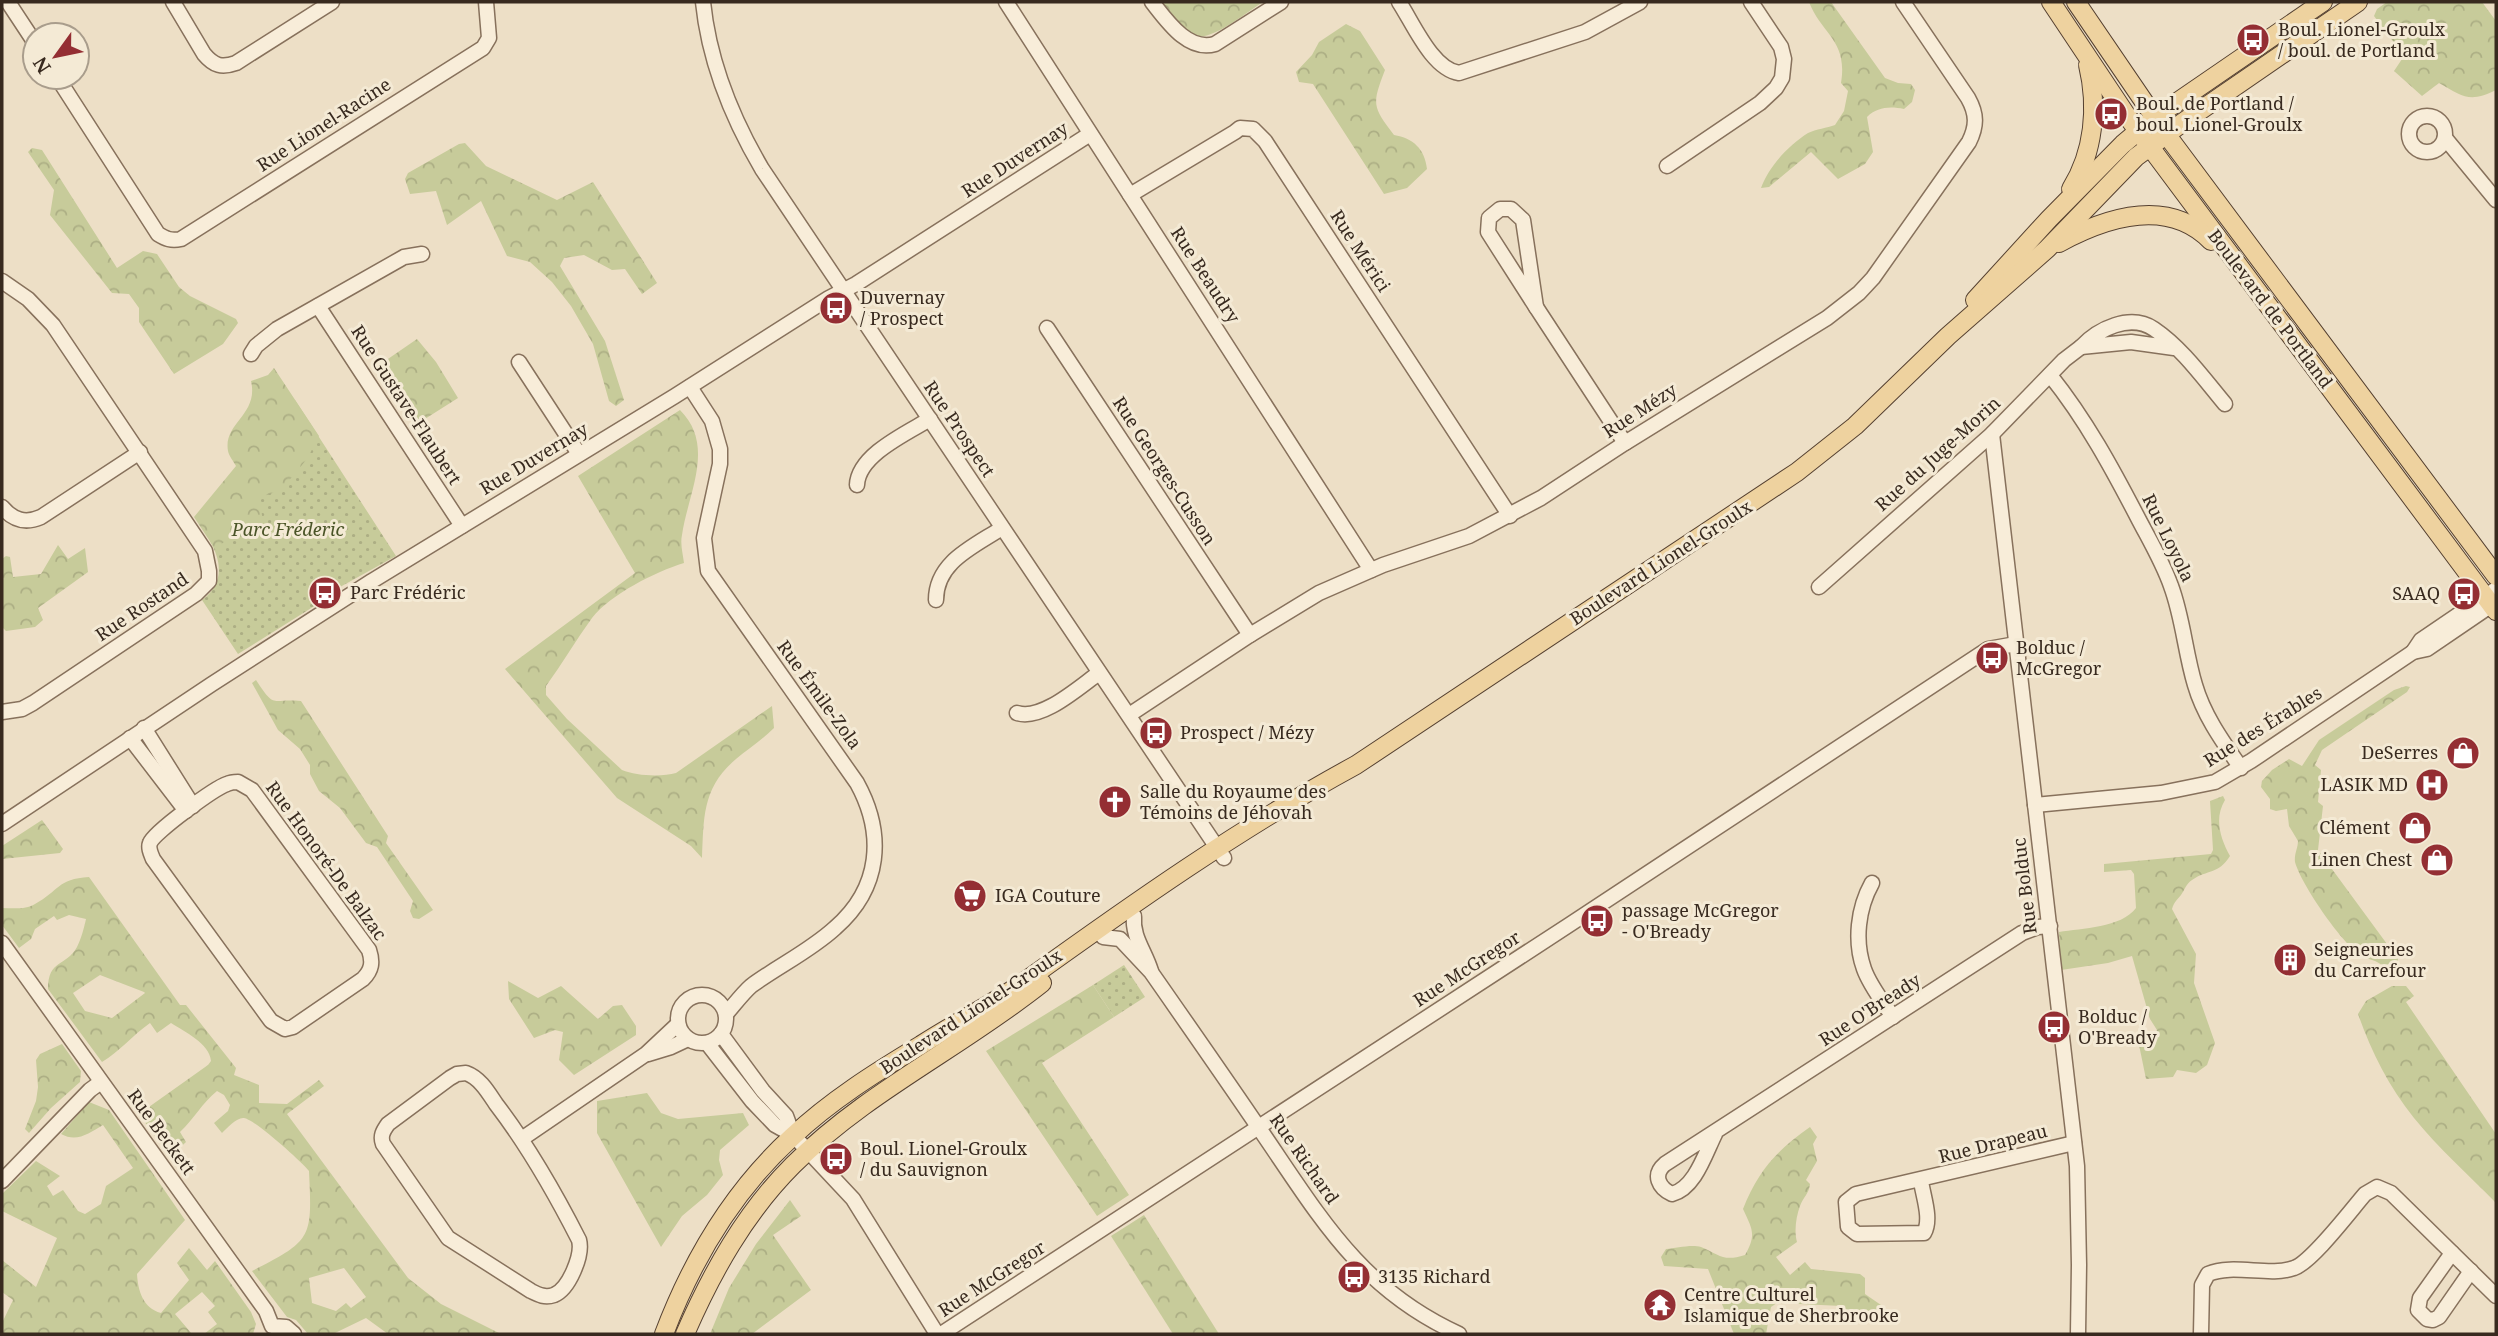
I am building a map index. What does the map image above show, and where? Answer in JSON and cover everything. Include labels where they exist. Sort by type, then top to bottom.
[{"type":"main road","name":"Boulevard de Portland","points":[[2051,2],[2149,147],[2493,601]]},
{"type":"main road","name":"Boulevard de Portland","points":[[2076,2],[2154,118],[2496,576]]},
{"type":"main road","name":"Boulevard Lionel-Groulx","points":[[1948,336],[1973,302],[2049,219],[2138,131],[2322,2]]},
{"type":"main road","name":"Boulevard Lionel-Groulx","points":[[685,1334],[714,1273],[745,1222],[762,1199],[808,1151],[891,1087],[1012,1006],[1301,794],[1356,765],[1797,472],[1855,426],[1948,336],[2047,249],[2128,165],[2149,147],[2358,2]]},
{"type":"main road","points":[[2049,219],[2073,186],[2085,160],[2091,137],[2094,112],[2092,80],[2085,55]]},
{"type":"main road","points":[[2047,249],[2117,218],[2157,215],[2183,221],[2199,230],[2249,281]]},
{"type":"main road","name":"Boulevard Lionel-Groulx","points":[[664,1334],[700,1252],[718,1224],[764,1164],[793,1135],[877,1073],[1013,990],[1220,853]]},
{"type":"street","points":[[8,2],[21,22]]},
{"type":"street","points":[[173,2],[204,54],[210,61],[221,66],[236,63],[332,2]]},
{"type":"street","name":"Rue Lionel-Racine","points":[[66,91],[158,234],[166,239],[181,239],[483,48],[487,43],[489,31],[486,2]]},
{"type":"street","name":"Rue Prospect","points":[[703,2],[714,60],[744,135],[762,169],[1220,853]]},
{"type":"street","name":"Rue Beaudry","points":[[1006,2],[1371,570]]},
{"type":"street","points":[[1153,2],[1184,36],[1200,45],[1215,44],[1281,2]]},
{"type":"street","points":[[1399,2],[1439,64],[1451,72],[1459,73],[1585,32],[1640,2]]},
{"type":"street","points":[[1667,166],[1760,103],[1776,88],[1782,78],[1784,59],[1781,47],[1751,2]]},
{"type":"street","name":"Rue Mézy","points":[[1129,715],[1292,608],[1371,570],[1469,536],[1510,516],[1827,318],[1859,293],[1873,278],[1969,142],[1976,121],[1974,109],[1903,2]]},
{"type":"street","name":"Rue Mérici","points":[[1130,195],[1234,131],[1240,128],[1254,129],[1265,141],[1510,516]]},
{"type":"street","name":"Rue Duvernay","points":[[2,824],[360,588],[856,284],[1090,134]]},
{"type":"street","points":[[2445,138],[2496,200]]},
{"type":"street","points":[[1536,307],[1523,219],[1511,209],[1500,209],[1489,218],[1488,232],[1536,307],[1625,443]]},
{"type":"street","points":[[251,354],[256,346],[276,329],[404,257],[422,254]]},
{"type":"street","name":"Rue Rostand","points":[[2,281],[28,299],[53,325],[205,551],[209,581],[196,594],[33,703],[22,709],[2,712]]},
{"type":"street","name":"Rue Gustave-Flaubert","points":[[318,306],[462,526]]},
{"type":"street","name":"Rue du Juge-Morin","points":[[1819,587],[1993,434],[2050,375],[2097,332],[2119,324],[2132,323],[2154,329],[2197,370],[2225,404]]},
{"type":"street","name":"Rue Georges-Cusson","points":[[1047,328],[1250,635]]},
{"type":"street","points":[[519,362],[579,454]]},
{"type":"street","name":"Rue Loyola","points":[[2050,375],[2076,408],[2096,440],[2165,572],[2177,603],[2202,705],[2241,768]]},
{"type":"street","name":"Rue Émile-Zola","points":[[690,387],[712,421],[720,449],[720,464],[704,538],[708,570],[857,783],[872,815],[876,846],[870,878],[847,916],[824,937],[749,988],[726,1014]]},
{"type":"street","points":[[857,485],[860,470],[870,459],[930,419]]},
{"type":"street","name":"Rue Bolduc","points":[[1993,434],[2074,1143],[2078,1193],[2078,1334]]},
{"type":"street","points":[[2,507],[15,519],[32,521],[140,452]]},
{"type":"street","points":[[936,600],[938,582],[947,566],[1002,528]]},
{"type":"street","name":"Rue des Érables","points":[[2035,805],[2185,790],[2214,782],[2241,768],[2413,652],[2421,639],[2493,601]]},
{"type":"street","name":"Rue McGregor","points":[[939,1334],[1259,1128],[1988,649],[2015,644]]},
{"type":"street","points":[[1017,713],[1039,713],[1099,673]]},
{"type":"street","points":[[144,728],[190,808]]},
{"type":"street","points":[[130,738],[190,808]]},
{"type":"street","name":"Rue Honoré-De Balzac","points":[[238,782],[252,790],[369,950],[372,966],[369,973],[293,1027],[285,1029],[271,1021],[149,851],[155,835],[190,808],[229,783],[238,782]]},
{"type":"street","points":[[1872,883],[1859,916],[1861,959],[1868,978],[1893,1017]]},
{"type":"street","name":"Rue Richard","points":[[1134,916],[1134,933],[1152,972]]},
{"type":"street","name":"Rue O'Bready","points":[[1714,1134],[2022,933],[2050,926]]},
{"type":"street","name":"Rue Richard","points":[[1103,937],[1120,939],[1152,972],[1347,1253],[1409,1307],[1459,1334]]},
{"type":"street","name":"Rue Beckett","points":[[2,943],[266,1311],[270,1330],[286,1327],[294,1334]]},
{"type":"street","name":"Rue Émile-Zola","points":[[716,999],[749,988]]},
{"type":"street","points":[[523,1138],[646,1054],[678,1024],[681,1007],[691,997],[704,995],[716,999],[726,1014],[725,1028],[707,1043],[688,1039],[678,1024]]},
{"type":"street","points":[[721,1034],[763,1091],[786,1116],[793,1135]]},
{"type":"street","points":[[646,1054],[688,1039]]},
{"type":"street","points":[[707,1043],[752,1101],[775,1125],[793,1135],[853,1199],[939,1334]]},
{"type":"street","points":[[466,1073],[478,1080],[523,1138],[549,1181],[581,1247],[578,1262],[556,1295],[542,1296],[531,1291],[448,1238],[387,1152],[381,1138],[388,1124],[450,1078],[466,1073]]},
{"type":"street","points":[[2,1181],[90,1090],[101,1082]]},
{"type":"street","name":"Rue Drapeau","points":[[1921,1181],[1927,1217],[1924,1233],[1857,1234],[1848,1227],[1846,1202],[1856,1194],[1921,1181],[2074,1143]]},
{"type":"street","points":[[2201,1334],[2202,1285],[2208,1275],[2220,1271],[2294,1268],[2316,1250],[2365,1194],[2377,1187],[2391,1193],[2496,1296]]},
{"type":"street","points":[[2452,1253],[2420,1298],[2418,1310],[2421,1315],[2433,1320],[2439,1317],[2471,1271]]},
{"type":"green space","points":[[1162,2],[1263,2],[1218,31],[1200,37],[1184,28]]},
{"type":"green space","points":[[1809,2],[1831,2],[1885,78],[1911,84],[1915,90],[1912,102],[1904,109],[1884,108],[1867,117],[1873,152],[1865,164],[1838,179],[1811,152],[1769,187],[1761,188],[1774,164],[1787,150],[1808,133],[1835,125],[1844,111],[1848,91],[1841,83],[1841,57]]},
{"type":"green space","points":[[2387,2],[2482,2],[2496,21],[2496,90],[2467,97],[2439,83],[2422,96],[2394,71],[2404,56],[2374,16],[2377,9]]},
{"type":"green space","points":[[1346,24],[1360,31],[1385,70],[1376,98],[1381,117],[1394,135],[1412,142],[1424,156],[1427,169],[1407,188],[1384,194],[1313,84],[1299,82],[1296,72],[1312,55],[1319,42]]},
{"type":"green space","points":[[465,143],[486,166],[557,200],[593,182],[657,283],[642,294],[625,269],[612,270],[584,255],[564,258],[560,266],[605,341],[624,400],[616,406],[609,401],[593,344],[571,306],[552,282],[530,262],[507,256],[481,201],[447,225],[436,191],[410,194],[405,179],[408,173]]},
{"type":"green space","points":[[32,148],[42,150],[117,268],[143,251],[157,254],[179,287],[190,296],[236,319],[238,323],[223,344],[174,374],[139,322],[139,308],[129,294],[112,293],[50,215],[54,190],[28,152]]},
{"type":"green space","points":[[417,339],[436,362],[458,398],[417,424],[407,409],[385,361]]},
{"type":"green space","points":[[274,368],[319,436],[307,459],[281,490],[261,497],[263,519],[259,523],[242,528],[215,549],[194,517],[236,466],[229,453],[228,441],[250,402],[251,381],[268,375]]},
{"type":"green space","name":"Parc Fréderic","points":[[295,400],[396,556],[322,597],[316,605],[238,654],[202,600],[214,587],[219,572],[217,557],[210,541]]},
{"type":"green space","points":[[680,410],[691,424],[698,454],[697,470],[681,538],[684,563],[634,585],[600,609],[546,686],[546,695],[567,719],[622,770],[649,775],[676,773],[772,706],[774,728],[725,770],[711,792],[705,816],[702,858],[691,846],[617,798],[505,669],[635,573],[578,476]]},
{"type":"green space","points":[[58,545],[68,559],[85,548],[88,572],[38,608],[43,620],[35,627],[6,631],[2,627],[2,559],[10,557],[13,577],[41,574]]},
{"type":"green space","points":[[256,680],[274,701],[301,701],[388,836],[386,843],[433,910],[419,919],[413,918],[410,911],[413,901],[377,847],[366,843],[340,808],[319,791],[310,774],[310,765],[300,749],[278,730],[252,683]]},
{"type":"green space","points":[[2410,687],[2407,692],[2322,750],[2315,765],[2321,770],[2318,802],[2323,806],[2318,850],[2398,959],[2398,965],[2389,969],[2360,955],[2323,912],[2295,862],[2298,841],[2289,826],[2287,809],[2270,809],[2270,799],[2261,787],[2262,781],[2272,770],[2289,759],[2302,766],[2319,740],[2394,690]]},
{"type":"green space","points":[[2223,796],[2225,800],[2219,821],[2223,842],[2230,856],[2217,869],[2190,882],[2172,909],[2196,954],[2194,983],[2215,1043],[2207,1065],[2196,1073],[2177,1070],[2173,1077],[2146,1079],[2138,1040],[2151,1040],[2157,1030],[2150,1019],[2132,956],[2108,963],[2061,970],[2059,932],[2121,920],[2136,908],[2134,874],[2131,870],[2104,872],[2104,864],[2211,854],[2210,801]]},
{"type":"green space","points":[[42,820],[63,849],[60,853],[2,859],[2,846]]},
{"type":"green space","points":[[89,877],[180,1005],[186,1005],[236,1068],[234,1075],[259,1085],[259,1103],[287,1104],[319,1080],[324,1086],[287,1114],[408,1278],[441,1304],[501,1334],[388,1334],[366,1318],[333,1334],[308,1334],[296,1320],[287,1317],[252,1271],[287,1252],[305,1234],[310,1211],[309,1171],[277,1141],[249,1120],[238,1119],[222,1133],[214,1123],[228,1111],[230,1105],[224,1095],[217,1091],[180,1132],[186,1142],[170,1157],[139,1114],[208,1065],[211,1061],[206,1049],[171,1023],[157,1033],[150,1023],[102,1062],[48,989],[54,968],[77,947],[86,919],[69,915],[57,920],[54,916],[35,929],[31,939],[19,948],[2,925],[2,908],[31,906],[64,883]],"holes":[[[100,975],[144,992],[145,993],[112,1018],[85,1011],[73,993]],[[344,1268],[366,1297],[351,1308],[346,1303],[336,1311],[312,1303],[309,1278]]]},
{"type":"green space","points":[[1124,965],[1145,997],[1114,1017],[1093,985]]},
{"type":"green space","points":[[508,981],[538,998],[561,986],[598,1019],[613,1006],[622,1005],[636,1026],[636,1035],[574,1075],[559,1060],[563,1032],[555,1030],[534,1038],[509,999]]},
{"type":"green space","points":[[1093,985],[1114,1017],[1042,1063],[1129,1195],[1097,1216],[986,1051]]},
{"type":"green space","points":[[2392,986],[2406,986],[2414,996],[2406,1002],[2496,1134],[2496,1203],[2414,1118],[2375,1055],[2358,1014],[2366,1001]]},
{"type":"green space","points":[[62,1044],[81,1071],[80,1082],[51,1108],[29,1133],[25,1129],[36,1101],[38,1087],[36,1060],[40,1054]]},
{"type":"green space","points":[[647,1093],[661,1113],[678,1119],[743,1113],[749,1125],[720,1150],[719,1160],[723,1175],[707,1195],[682,1216],[661,1247],[597,1133],[597,1101]]},
{"type":"green space","points":[[89,1102],[109,1110],[185,1220],[137,1274],[140,1292],[146,1303],[161,1313],[189,1280],[177,1263],[189,1248],[207,1270],[215,1261],[251,1312],[256,1324],[253,1334],[204,1334],[217,1324],[208,1312],[215,1306],[202,1292],[175,1314],[192,1334],[2,1334],[2,1323],[13,1300],[2,1292],[2,1260],[36,1287],[57,1238],[2,1211],[2,1194],[36,1161],[60,1176],[47,1186],[53,1196],[63,1190],[78,1211],[85,1214],[101,1204],[106,1186],[133,1168],[103,1125],[78,1137],[61,1134]]},
{"type":"green space","points":[[1810,1127],[1817,1137],[1813,1144],[1817,1161],[1806,1180],[1810,1184],[1797,1215],[1797,1242],[1776,1257],[1790,1275],[1805,1262],[1811,1269],[1860,1274],[1865,1278],[1865,1294],[1881,1305],[1877,1312],[1845,1322],[1846,1309],[1842,1306],[1777,1303],[1771,1307],[1766,1334],[1734,1334],[1708,1269],[1664,1266],[1661,1257],[1666,1249],[1693,1246],[1726,1258],[1745,1255],[1752,1236],[1743,1209],[1755,1183],[1770,1162]]},
{"type":"green space","points":[[790,1200],[801,1216],[773,1235],[811,1290],[752,1334],[710,1334],[729,1288],[756,1244]]},
{"type":"green space","points":[[1144,1215],[1219,1334],[1173,1334],[1111,1236]]},
{"type":"place","name":"Boul. Lionel-Groulx / boul. de Portland","points":[[2253,40]]},
{"type":"place","name":"Boul. de Portland / boul. Lionel-Groulx","points":[[2111,114]]},
{"type":"place","name":"Duvernay / Prospect","points":[[836,308]]},
{"type":"place","name":"Parc Frédéric","points":[[325,593]]},
{"type":"place","name":"SAAQ","points":[[2464,594]]},
{"type":"place","name":"Bolduc / McGregor","points":[[1992,658]]},
{"type":"place","name":"Prospect / Mézy","points":[[1156,733]]},
{"type":"place","name":"DeSerres","points":[[2463,753]]},
{"type":"place","name":"LASIK MD","points":[[2432,785]]},
{"type":"place","name":"Salle du Royaume des Témoins de Jéhovah","points":[[1115,802]]},
{"type":"place","name":"Clément","points":[[2415,828]]},
{"type":"place","name":"Linen Chest","points":[[2437,860]]},
{"type":"place","name":"IGA Couture","points":[[970,896]]},
{"type":"place","name":"passage McGregor - O'Bready","points":[[1597,921]]},
{"type":"place","name":"Seigneuries du Carrefour","points":[[2290,960]]},
{"type":"place","name":"Bolduc / O'Bready","points":[[2054,1027]]},
{"type":"place","name":"Boul. Lionel-Groulx / du Sauvignon","points":[[836,1159]]},
{"type":"place","name":"3135 Richard","points":[[1354,1277]]},
{"type":"place","name":"Centre Culturel Islamique de Sherbrooke","points":[[1660,1305]]}]
